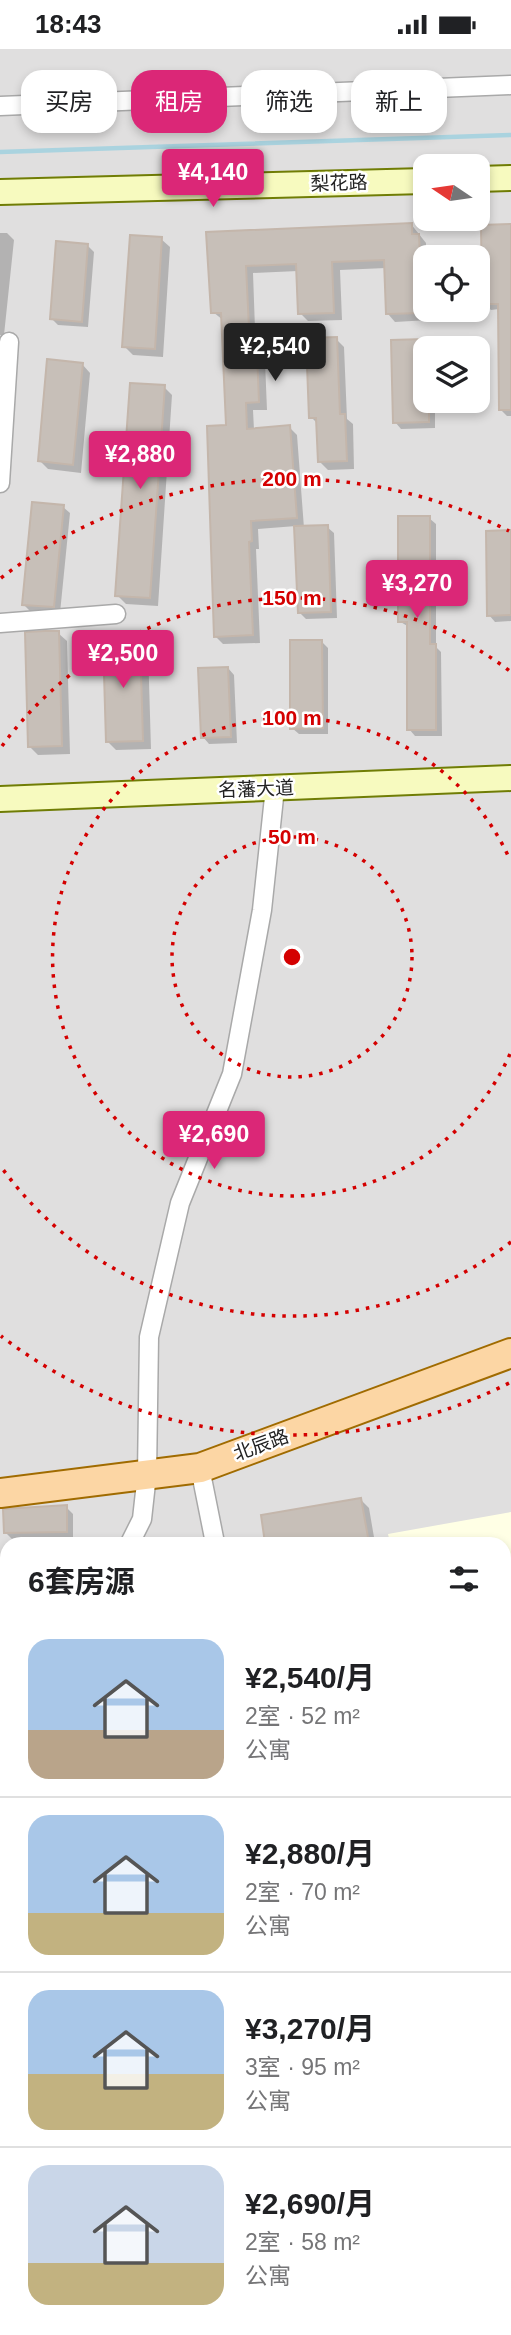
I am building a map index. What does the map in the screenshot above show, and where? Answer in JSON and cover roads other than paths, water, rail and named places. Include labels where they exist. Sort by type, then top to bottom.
[{"type":"main road","points":[[490,179],[511,178]]},
{"type":"main road","name":"梨花路","points":[[0,192],[413,181]]},
{"type":"main road","name":"名藩大道","points":[[0,799],[511,778]]},
{"type":"main road","name":"北辰路","points":[[0,1493],[200,1468],[511,1353]]},
{"type":"street","points":[[0,106],[511,85]]},
{"type":"street","points":[[0,483],[9,342]]},
{"type":"street","points":[[0,623],[117,614]]},
{"type":"street","points":[[133,1537],[142,1519],[148,1474],[149,1338],[180,1203],[232,1075],[262,910],[275,788]]},
{"type":"street","points":[[200,1468],[214,1537]]},
{"type":"waterway","points":[[0,152],[511,135]]}]
